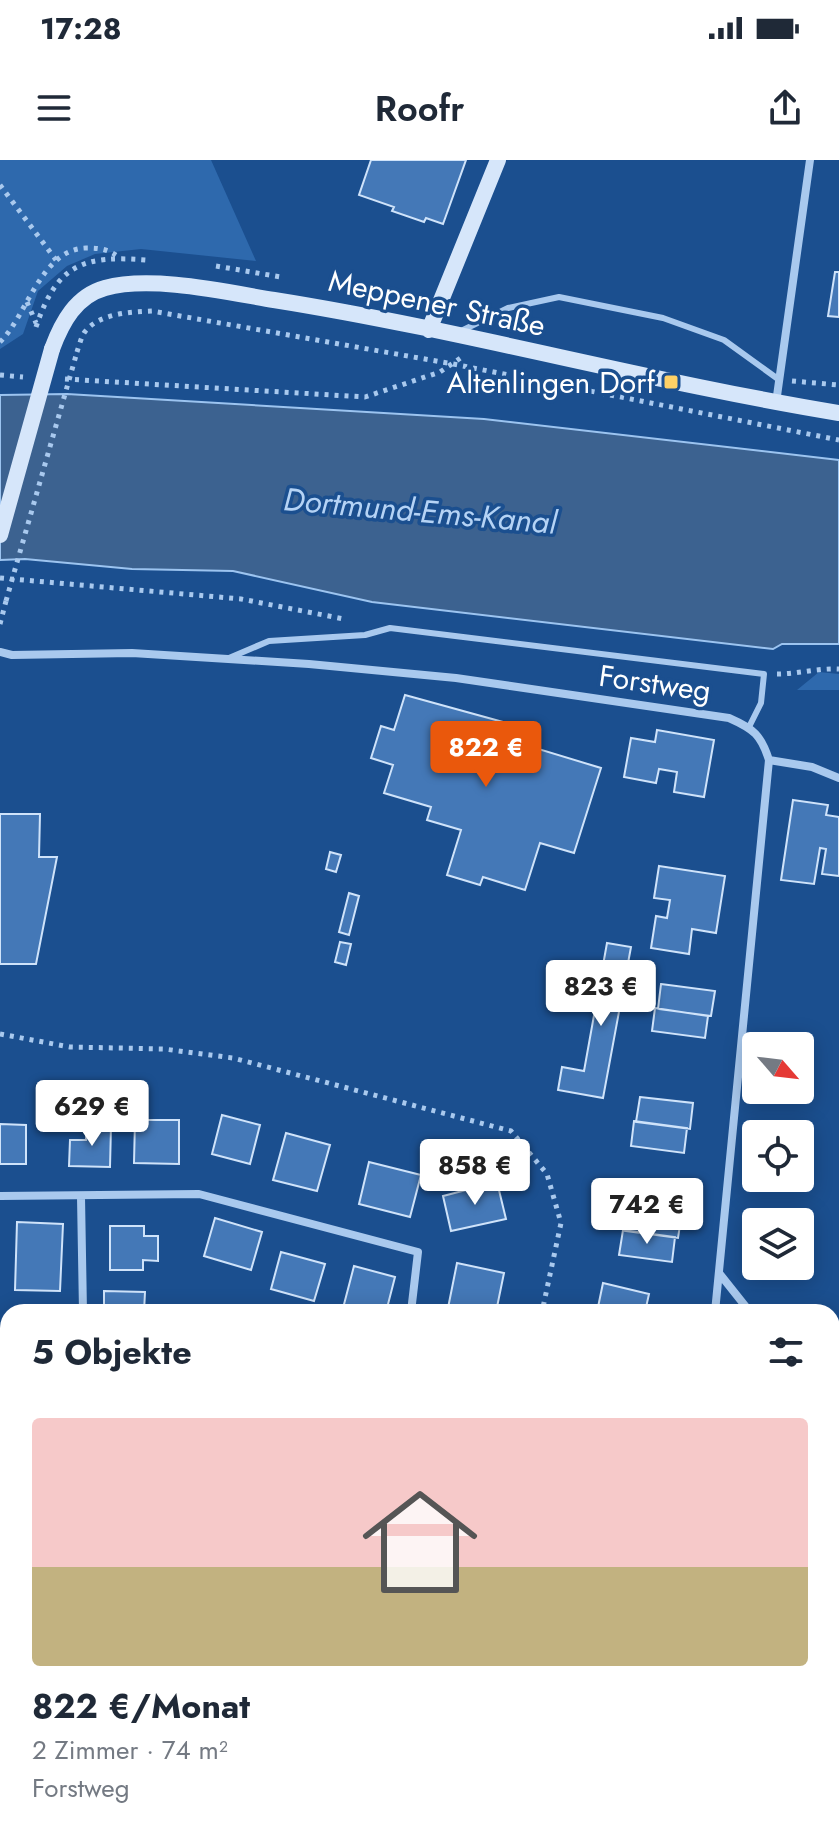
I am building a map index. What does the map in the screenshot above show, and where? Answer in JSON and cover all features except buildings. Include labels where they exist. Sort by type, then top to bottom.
[{"type":"main road","points":[[429,330],[498,160]]},
{"type":"main road","name":"Meppener Straße","points":[[0,535],[52,349],[68,315],[84,297],[105,288],[132,283],[207,289],[312,306],[776,403],[839,413]]},
{"type":"street","points":[[776,403],[810,160]]},
{"type":"street","name":"Forstweg","points":[[0,652],[12,655],[132,653],[229,658],[456,678],[729,718],[749,727],[763,742],[769,760]]},
{"type":"street","points":[[716,1304],[769,760],[812,767],[839,778]]},
{"type":"street","points":[[0,1196],[199,1194],[418,1252],[412,1304]]},
{"type":"street","points":[[81,1197],[83,1304]]},
{"type":"street","points":[[719,1273],[744,1304]]},
{"type":"lane","points":[[454,335],[508,308],[559,297],[663,318],[724,340],[778,379]]},
{"type":"lane","points":[[229,658],[269,641],[365,635],[390,628],[764,674],[761,703],[749,727]]},
{"type":"path","points":[[0,185],[56,260]]},
{"type":"path","points":[[0,342],[10,333],[39,281],[56,260],[76,248],[106,247],[120,258]]},
{"type":"path","points":[[27,302],[37,324]]},
{"type":"path","points":[[0,624],[85,331],[101,320],[129,312],[152,311],[453,364],[839,440]]},
{"type":"path","points":[[63,379],[365,397],[440,372],[486,341]]},
{"type":"path","points":[[0,375],[32,377]]},
{"type":"path","points":[[0,578],[241,599],[345,619]]},
{"type":"path","points":[[764,674],[839,669]]},
{"type":"path","points":[[0,1034],[70,1047],[164,1049],[233,1058],[511,1131],[547,1174],[561,1223],[544,1304]]},
{"type":"shaded area","points":[[0,160],[211,160],[256,261],[141,249],[95,254],[67,266],[38,291],[23,334],[0,349]]},
{"type":"shaded area","points":[[819,672],[839,674],[839,690],[797,690]]},
{"type":"water","name":"Dortmund-Ems-Kanal","points":[[67,394],[484,419],[839,460],[839,644],[782,644],[773,649],[372,602],[233,571],[132,569],[25,559],[0,560],[0,395]]},
{"type":"place","name":"Altenlingen Dorf","points":[[671,382]]}]
